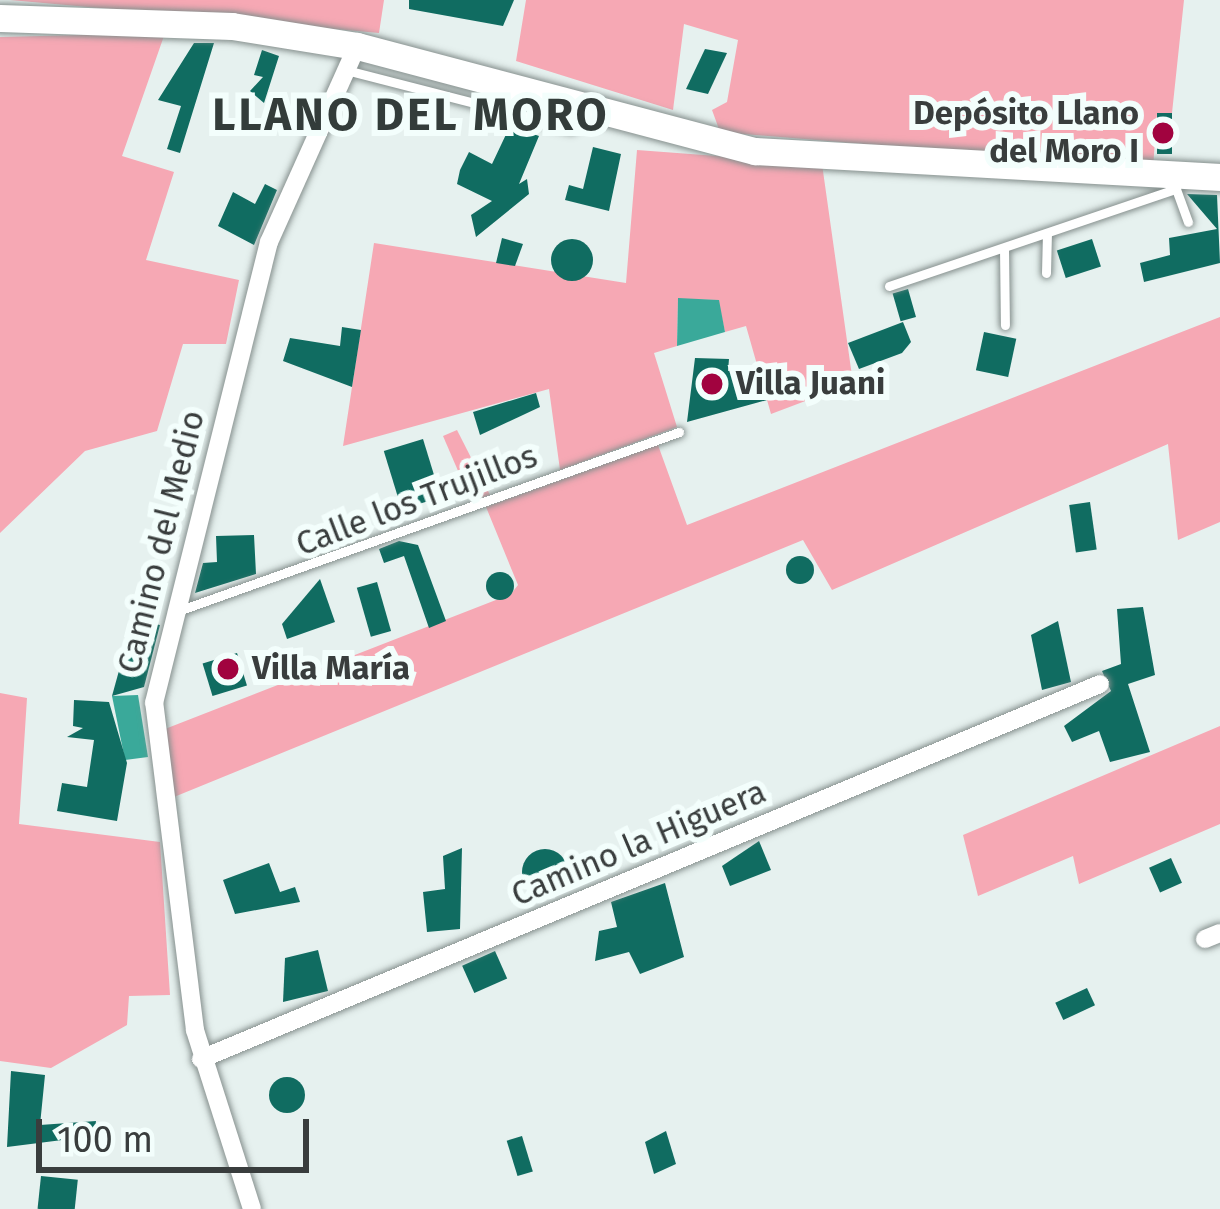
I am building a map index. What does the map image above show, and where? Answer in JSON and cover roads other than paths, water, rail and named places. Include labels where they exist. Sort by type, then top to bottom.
[{"type":"main road","points":[[0,17],[232,26],[755,151],[1176,183],[1220,177]]},
{"type":"street","name":"Camino del Medio","points":[[252,1209],[201,1059],[154,723],[172,612],[268,242],[352,58]]},
{"type":"street","name":"Camino la Higuera","points":[[201,1059],[1100,684]]},
{"type":"lane","points":[[352,58],[572,128]]},
{"type":"lane","points":[[889,286],[1176,183],[1188,222]]},
{"type":"lane","points":[[1046,273],[1047,233]]},
{"type":"lane","points":[[1004,248],[1004,325]]},
{"type":"lane","name":"Calle los Trujillos","points":[[172,612],[679,433]]},
{"type":"place","name":"Depósito Llano del Moro I","points":[[1163,133]]},
{"type":"place","name":"Villa Juani","points":[[712,384]]},
{"type":"place","name":"Villa María","points":[[228,669]]},
{"type":"district","name":"LLANO DEL MORO","points":[[411,116]]}]
